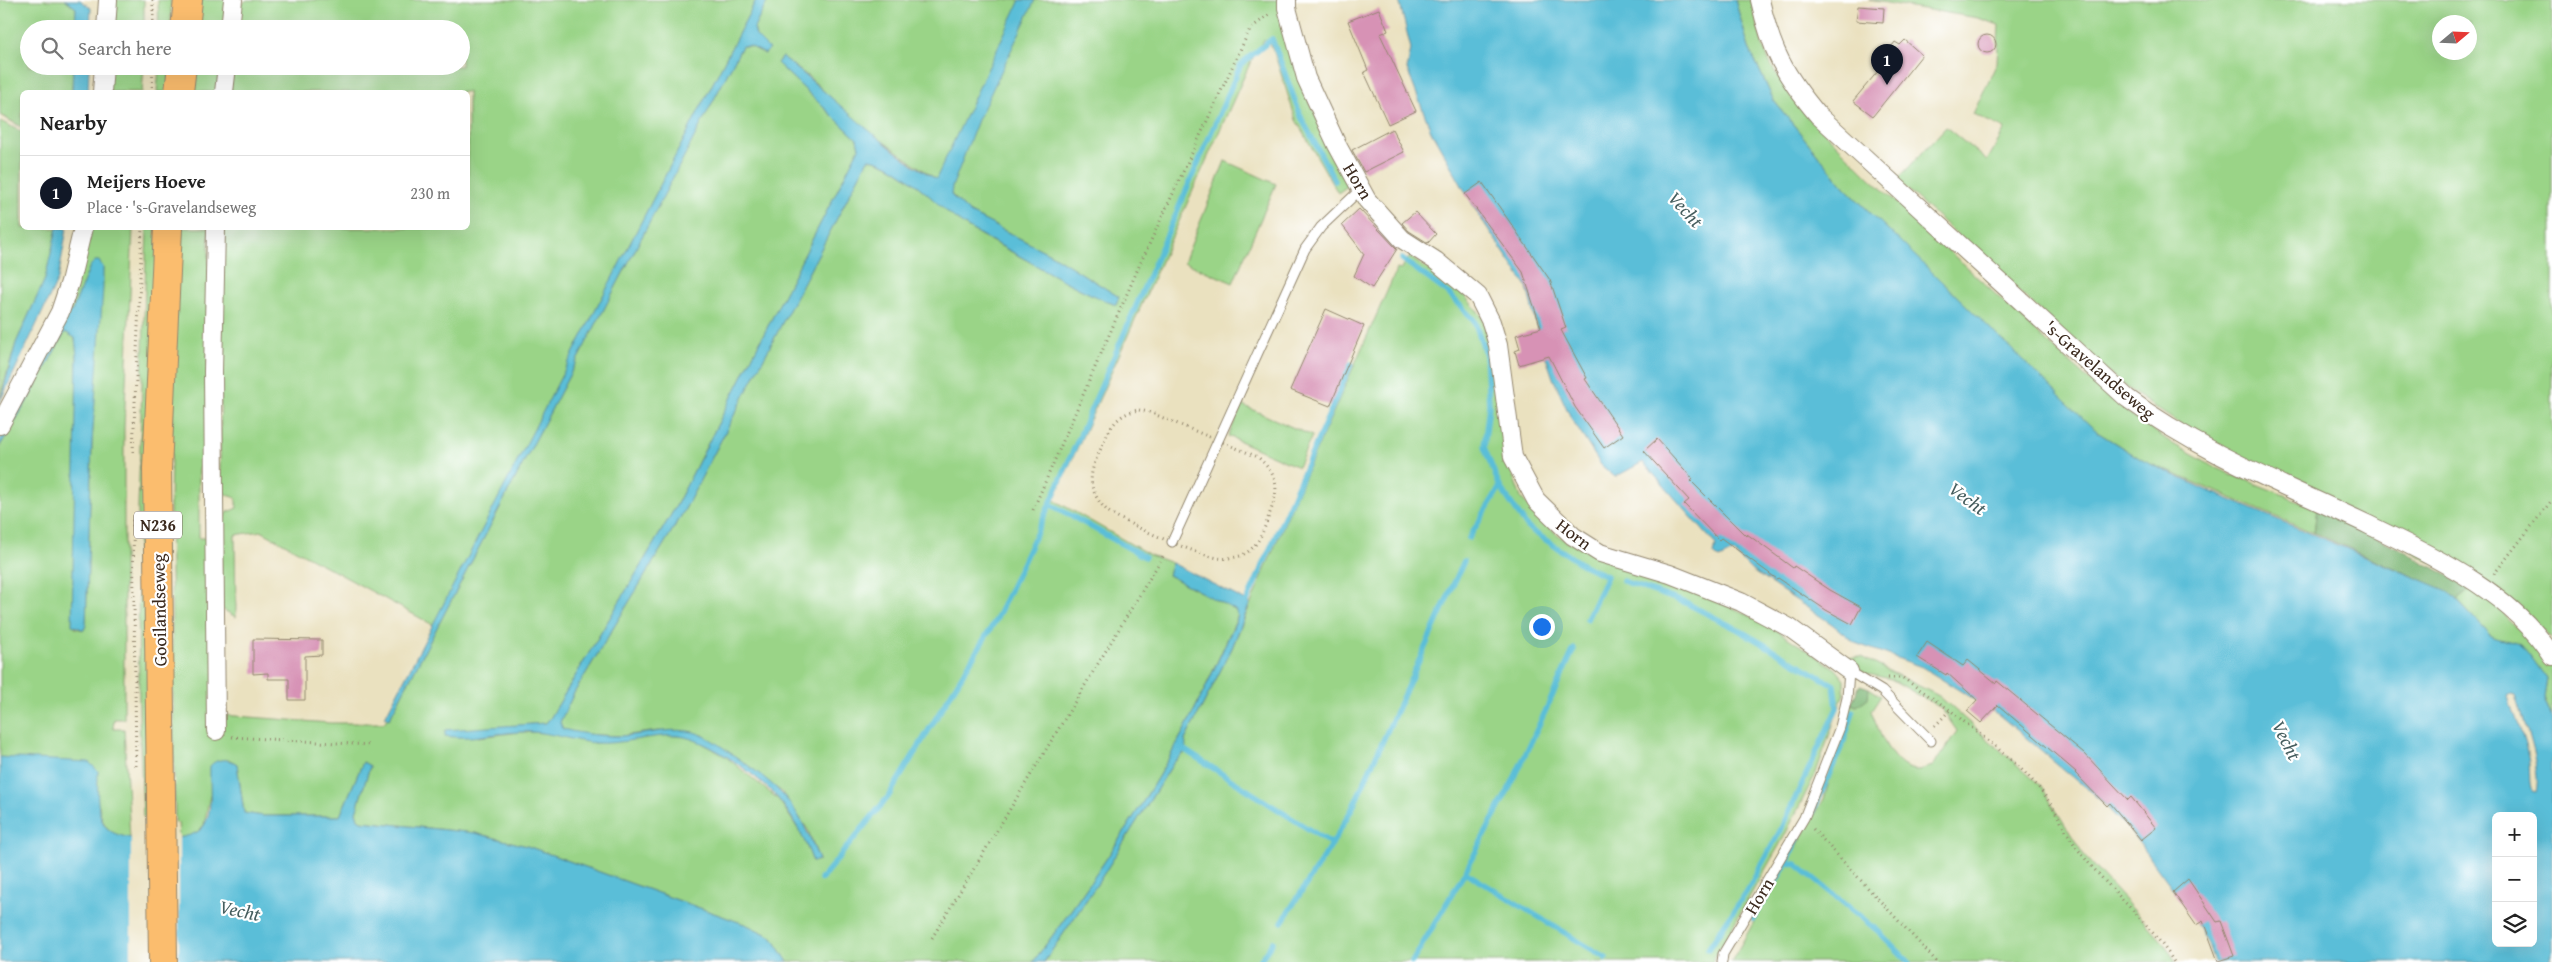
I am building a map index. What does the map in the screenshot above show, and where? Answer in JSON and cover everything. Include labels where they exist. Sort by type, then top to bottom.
[{"type":"main road","points":[[186,20],[188,0]]},
{"type":"main road","points":[[179,90],[181,75]]},
{"type":"main road","name":"Gooilandseweg","points":[[163,962],[157,469],[168,230]]},
{"type":"street","points":[[107,20],[108,0]]},
{"type":"street","points":[[231,20],[233,0]]},
{"type":"street","name":"'s-Gravelandseweg","points":[[1760,0],[1766,27],[1782,67],[1818,115],[2127,398],[2156,419],[2217,453],[2412,547],[2483,588],[2529,628],[2552,656]]},
{"type":"street","name":"Horn","points":[[1287,4],[1306,78],[1337,145],[1368,200],[1402,239],[1436,261],[1478,296],[1491,322],[1498,345],[1513,457],[1526,486],[1550,516],[1573,536],[1600,553],[1670,574],[1757,611],[1790,628],[1849,671]]},
{"type":"street","points":[[102,90],[103,75]]},
{"type":"street","points":[[224,90],[226,75]]},
{"type":"street","points":[[0,425],[60,312],[70,282],[82,230]]},
{"type":"street","points":[[216,230],[213,372],[216,732]]},
{"type":"lane","points":[[180,0],[183,20]]},
{"type":"lane","points":[[1172,542],[1305,249],[1321,227],[1361,189]]},
{"type":"lane","points":[[1849,671],[1882,691],[1928,738]]},
{"type":"lane","name":"Horn","points":[[1722,962],[1723,954],[1804,818],[1840,727],[1847,698],[1849,671]]},
{"type":"path","points":[[153,0],[153,20]]},
{"type":"path","points":[[1032,510],[1140,264],[1250,29],[1268,14],[1287,4]]},
{"type":"path","points":[[152,90],[153,75]]},
{"type":"path","points":[[2483,588],[2552,500]]},
{"type":"path","points":[[932,938],[1172,542]]},
{"type":"path","points":[[1886,678],[1903,678],[1950,710],[2027,775],[2048,800],[2079,852],[2142,922],[2174,962]]},
{"type":"path","points":[[1928,738],[1950,710]]},
{"type":"path","points":[[216,732],[225,737],[246,739],[371,745]]},
{"type":"path","points":[[1804,818],[1937,962]]},
{"type":"green space","points":[[0,0],[65,0],[76,8],[75,20],[20,20],[20,75],[73,75],[72,90],[20,90],[20,126],[0,115]]},
{"type":"green space","points":[[112,0],[144,0],[144,20],[111,20]]},
{"type":"green space","points":[[158,0],[171,0],[171,20],[159,20]]},
{"type":"green space","points":[[199,0],[226,0],[224,20],[197,20]]},
{"type":"green space","points":[[247,0],[756,0],[433,625],[261,531],[235,535],[236,617],[222,609],[220,523],[228,512],[237,508],[236,498],[225,494],[220,479],[222,230],[470,230],[470,90],[230,90],[232,75],[470,75],[470,20],[237,20],[239,6]]},
{"type":"green space","points":[[768,0],[1280,0],[1282,30],[1303,88],[1349,185],[1338,193],[1296,120],[1274,52],[1270,43],[1264,40],[1251,61],[1054,500],[1150,555],[1172,563],[1168,575],[1235,610],[1238,615],[1200,700],[1174,749],[1107,858],[1071,911],[1033,962],[788,962],[772,937],[747,925],[527,846],[475,833],[361,821],[358,819],[356,812],[370,766],[363,762],[340,816],[263,816],[244,813],[237,764],[230,760],[217,761],[204,825],[193,836],[179,838],[178,823],[175,822],[170,504],[173,378],[180,230],[209,230],[207,467],[199,468],[199,538],[207,538],[222,715],[330,723],[384,723],[387,718],[389,719],[742,46],[750,46],[765,54],[769,49],[756,36],[754,28]],"holes":[[[782,57],[810,78],[860,125],[936,179],[970,213],[1054,256],[1119,297],[1116,305],[1103,300],[987,239],[967,227],[893,168],[868,159],[684,511],[574,693],[560,722],[563,729],[580,734],[621,736],[658,731],[703,735],[782,792],[808,830],[819,860],[813,862],[804,838],[779,800],[725,756],[691,737],[666,735],[595,743],[552,733],[521,732],[478,737],[474,729],[546,723],[551,717],[675,508],[859,148],[857,139],[777,63]]]},
{"type":"green space","points":[[1735,0],[1751,0],[1763,47],[1771,65],[1791,97],[1806,114],[1870,178],[2074,367],[2117,405],[2173,444],[2218,469],[2317,508],[2314,533],[2144,461],[2097,432],[2063,401],[1845,188],[1774,101],[1749,48]]},
{"type":"green space","points":[[1869,0],[2552,0],[2552,639],[2542,629],[2313,491],[2189,430],[2142,399],[2106,371],[1897,180],[1946,127],[1987,161],[2005,129],[1973,114],[1997,63],[1999,25],[1978,18]]},
{"type":"green space","points":[[107,75],[143,75],[142,90],[106,90]]},
{"type":"green space","points":[[158,75],[169,75],[168,90],[157,90]]},
{"type":"green space","points":[[192,75],[219,75],[217,90],[190,90]]},
{"type":"green space","points":[[0,121],[20,131],[20,230],[57,230],[45,279],[16,343],[0,397]]},
{"type":"green space","points":[[1225,161],[1276,184],[1233,283],[1184,262]]},
{"type":"green space","points":[[88,230],[133,230],[124,428],[124,719],[114,719],[113,729],[124,729],[130,839],[117,835],[104,824],[99,805],[0,757],[0,446],[32,393],[65,332],[75,338],[77,356],[75,628],[84,630],[86,624],[92,443],[103,267],[90,266],[72,311],[67,312]]},
{"type":"green space","points":[[147,230],[157,230],[150,816],[143,817],[139,712],[138,509]]},
{"type":"green space","points":[[1410,257],[1464,295],[1481,315],[1490,337],[1506,457],[1521,498],[1546,525],[1567,542],[1678,584],[1742,612],[1776,630],[1836,669],[1844,679],[1844,693],[1816,773],[1784,837],[1712,962],[1044,962],[1098,883],[1174,762],[1184,754],[1185,740],[1232,648],[1299,489],[1397,269],[1400,270]]},
{"type":"green space","points":[[1242,405],[1312,436],[1298,467],[1228,436]]},
{"type":"green space","points":[[2317,508],[2402,550],[2471,589],[2457,600],[2447,591],[2314,533]]},
{"type":"green space","points":[[2471,589],[2497,607],[2547,661],[2552,669],[2552,718],[2544,697],[2547,679],[2520,645],[2510,641],[2499,640],[2490,635],[2457,600]]},
{"type":"green space","points":[[1861,657],[1939,696],[2041,786],[2085,857],[2164,943],[2176,962],[1731,962],[1824,799],[1851,704],[1857,706],[1869,688],[1881,696],[1871,711],[1874,719],[1882,738],[1894,757],[1909,769],[1920,770],[1933,766],[1957,731],[1941,708],[1891,679],[1867,674],[1840,658]]},
{"type":"green space","points":[[1860,685],[1869,688],[1868,698],[1857,706],[1851,704]]},
{"type":"water","points":[[65,0],[80,0],[91,8],[90,20],[75,20],[76,8]]},
{"type":"water","points":[[756,0],[768,0],[754,28],[756,36],[769,49],[765,54],[750,46],[742,46],[389,719],[385,717]]},
{"type":"water","points":[[1020,0],[1035,0],[978,120],[952,187],[951,195],[970,213],[1054,256],[1119,297],[1116,305],[1064,281],[979,234],[954,217],[910,179],[888,165],[868,159],[684,511],[574,693],[560,722],[563,729],[599,735],[620,736],[679,730],[694,732],[706,737],[764,777],[786,798],[803,824],[819,860],[813,862],[795,824],[773,793],[734,761],[690,738],[668,736],[595,743],[530,732],[474,737],[445,736],[445,730],[546,723],[551,717],[675,508],[859,148],[857,139],[777,63],[782,57],[876,136],[915,166],[936,179]]},
{"type":"water","name":"Vecht","points":[[1399,0],[1735,0],[1749,48],[1774,101],[1845,188],[2097,432],[2144,461],[2207,490],[2448,591],[2490,635],[2516,643],[2527,652],[2547,679],[2544,698],[2552,718],[2552,955],[2549,962],[2214,962],[2208,944],[2185,905],[2131,832],[2098,798],[1999,715],[1922,667],[1855,643],[1832,624],[1752,571],[1733,552],[1719,559],[1714,554],[1716,545],[1643,462],[1615,477],[1601,465],[1571,418],[1553,378],[1539,337],[1527,287],[1478,214],[1431,131],[1407,69],[1411,49]],"holes":[[[2509,695],[2516,695],[2534,757],[2537,782],[2536,793],[2532,792],[2528,757]]]},
{"type":"water","points":[[73,75],[89,75],[88,90],[72,90]]},
{"type":"water","points":[[57,230],[67,230],[58,279],[0,402],[16,343],[45,279]]},
{"type":"water","points":[[95,261],[99,261],[103,267],[103,288],[92,443],[86,625],[84,630],[72,625],[77,356],[75,338],[65,332],[32,393],[0,446],[0,440],[37,376],[67,312],[72,311],[90,266]]},
{"type":"water","points":[[1172,563],[1250,603],[1232,648],[1185,740],[1186,747],[1184,752],[1174,762],[1098,883],[1044,962],[1033,962],[1107,858],[1158,777],[1191,716],[1238,616],[1235,610],[1168,575]]},
{"type":"water","name":"Vecht","points":[[0,757],[89,762],[98,771],[100,815],[106,827],[113,833],[125,837],[155,840],[185,837],[196,833],[203,827],[210,806],[210,766],[216,761],[227,760],[237,764],[244,813],[263,816],[340,816],[363,762],[370,766],[356,812],[358,819],[361,821],[475,833],[527,846],[747,925],[772,937],[788,962],[0,962]]},
{"type":"pier","points":[[179,835],[179,962],[131,962],[131,836]]},
{"type":"building","points":[[1858,6],[1884,8],[1883,23],[1856,21]]},
{"type":"building","points":[[1379,9],[1388,31],[1380,34],[1416,111],[1388,124],[1364,72],[1368,70],[1348,21]]},
{"type":"building","points":[[1987,35],[1993,38],[1996,44],[1993,50],[1987,53],[1981,50],[1978,44],[1981,38]]},
{"type":"building","points":[[1905,40],[1922,55],[1873,116],[1853,101],[1889,58],[1885,55],[1895,42],[1900,45]]},
{"type":"building","points":[[1392,129],[1404,152],[1364,172],[1352,150]]},
{"type":"building","points":[[1482,182],[1550,280],[1566,328],[1561,330],[1587,378],[1585,379],[1623,435],[1604,448],[1575,407],[1549,356],[1519,365],[1515,351],[1520,349],[1516,335],[1541,328],[1523,272],[1465,194]]},
{"type":"building","points":[[1359,209],[1397,249],[1372,288],[1354,276],[1364,254],[1342,225]]},
{"type":"building","points":[[1415,212],[1436,234],[1428,243],[1409,231],[1402,223]]},
{"type":"building","points":[[1326,309],[1364,326],[1330,406],[1290,390]]},
{"type":"building","points":[[1657,439],[1693,479],[1691,481],[1746,536],[1747,534],[1793,568],[1794,566],[1830,590],[1861,607],[1852,624],[1777,579],[1721,538],[1719,540],[1684,504],[1689,500],[1644,451]]},
{"type":"building","points":[[253,639],[322,640],[322,655],[305,656],[305,700],[289,700],[289,679],[268,679],[268,673],[253,674]]},
{"type":"building","points":[[1927,642],[1963,666],[1968,660],[1996,683],[1997,681],[2084,753],[2128,800],[2131,797],[2156,828],[2141,840],[2110,803],[2107,806],[2076,772],[1998,705],[1981,723],[1967,711],[1977,700],[1947,673],[1946,675],[1917,657]]},
{"type":"building","points":[[2188,879],[2217,922],[2221,921],[2234,956],[2218,961],[2203,921],[2196,925],[2173,892]]},
{"type":"waterway","points":[[821,879],[888,797],[997,618],[1050,504],[1241,64],[1272,39],[1302,119],[1335,181]]},
{"type":"waterway","points":[[1402,259],[1448,293],[1474,320],[1486,355],[1489,405],[1484,447],[1500,487],[1528,528],[1583,565],[1607,576],[1587,619]]},
{"type":"waterway","points":[[1245,606],[1351,364]]},
{"type":"waterway","points":[[1469,538],[1500,487]]},
{"type":"waterway","points":[[1050,504],[1145,557]]},
{"type":"waterway","points":[[1282,922],[1332,844],[1353,807],[1464,561]]},
{"type":"waterway","points":[[1623,581],[1686,603],[1737,629],[1834,685],[1837,708],[1780,831],[1747,891],[1708,949]]},
{"type":"waterway","points":[[1412,962],[1465,872],[1513,781],[1574,649]]},
{"type":"waterway","points":[[1813,812],[1844,741],[1853,712]]},
{"type":"waterway","points":[[1180,747],[1332,844]]},
{"type":"waterway","points":[[1753,919],[1787,863],[1800,833]]},
{"type":"waterway","points":[[1787,863],[1796,864],[1878,931],[1909,962]]},
{"type":"waterway","points":[[1465,872],[1606,958]]},
{"type":"waterway","points":[[1259,962],[1273,942]]},
{"type":"place","name":"Meijers Hoeve","points":[[1887,85]]}]
